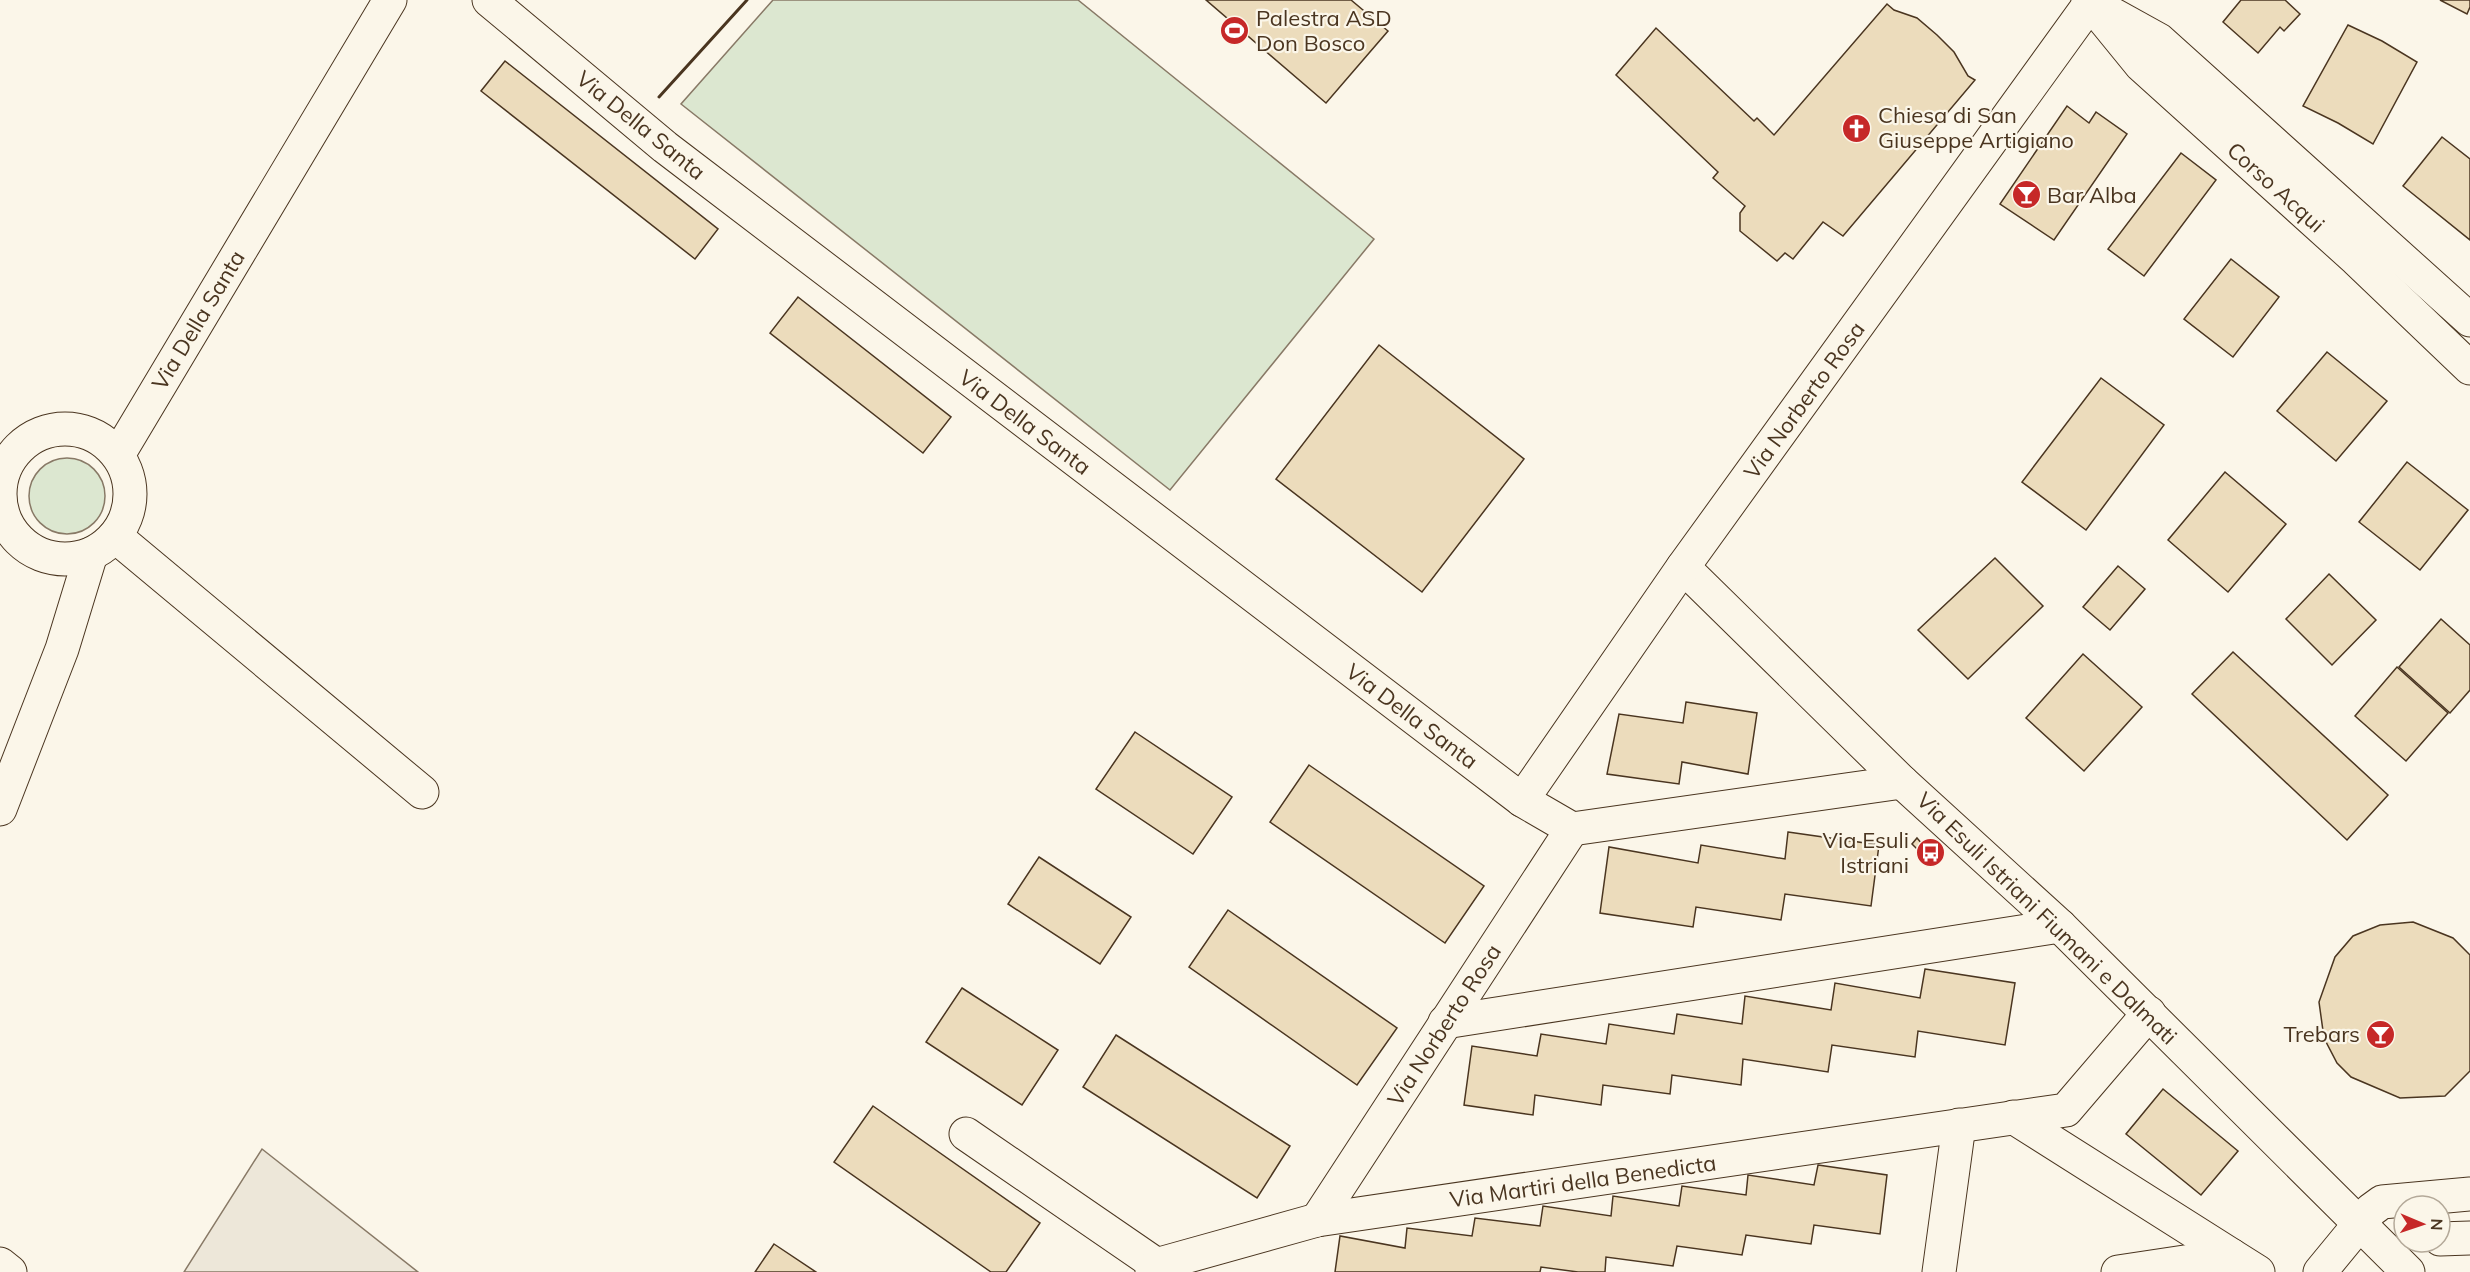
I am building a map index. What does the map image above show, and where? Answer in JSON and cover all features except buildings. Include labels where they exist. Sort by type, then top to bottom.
[{"type":"street","name":"Via Della Santa","points":[[118,455],[390,0]]},
{"type":"street","name":"Via Della Santa","points":[[489,0],[675,154],[1522,800],[1572,830]]},
{"type":"street","points":[[2090,1],[2159,40],[2470,320]]},
{"type":"street","name":"Via Norberto Rosa","points":[[1522,800],[1683,567],[2090,1]]},
{"type":"street","name":"Corso Acqui","points":[[2090,1],[2141,65],[2356,259],[2470,368]]},
{"type":"street","points":[[0,808],[103,545],[126,518],[130,496],[128,475],[118,455],[102,440],[83,431],[63,429],[42,433],[23,444],[10,460],[2,480],[0,501],[6,522],[18,539],[35,552],[54,558],[72,559],[103,545]]},
{"type":"street","points":[[103,545],[422,792]]},
{"type":"street","points":[[0,555],[35,552]]},
{"type":"street","name":"Via Esuli Istriani Fiumani e Dalmati","points":[[1683,567],[1902,782],[2060,926],[2380,1235],[2408,1272]]},
{"type":"street","points":[[1572,830],[1902,782]]},
{"type":"street","name":"Via Norberto Rosa","points":[[1317,1220],[1572,830]]},
{"type":"street","points":[[1445,1022],[2060,926]]},
{"type":"street","name":"Via Martiri della Benedicta","points":[[966,1134],[1158,1270],[1317,1220],[2066,1110],[2149,1013]]},
{"type":"street","points":[[2013,1117],[2244,1264]]},
{"type":"street","points":[[1939,1272],[1959,1125]]},
{"type":"street","points":[[2320,1272],[2380,1235],[2371,1210],[2382,1202],[2394,1199],[2470,1194]]},
{"type":"street","points":[[2452,1239],[2470,1238]]},
{"type":"street","points":[[0,1264],[10,1272]]},
{"type":"street","points":[[2118,1272],[2244,1264]]},
{"type":"green space","points":[[773,0],[1078,0],[1374,239],[1170,490],[681,104]]},
{"type":"green space","points":[[60,458],[74,458],[88,464],[99,475],[105,489],[102,511],[94,523],[74,534],[60,534],[46,528],[35,517],[29,503],[29,489],[35,475],[46,464]]},
{"type":"shaded area","points":[[262,1149],[418,1272],[184,1272]]},
{"type":"wall","points":[[659,97],[747,0]]},
{"type":"place","name":"Palestra ASD Don Bosco","points":[[1235,31]]},
{"type":"place","name":"Chiesa di San Giuseppe Artigiano","points":[[1857,128]]},
{"type":"place","name":"Bar Alba","points":[[2026,195]]},
{"type":"place","name":"Via Esuli Istriani","points":[[1930,853]]},
{"type":"place","name":"Trebars","points":[[2381,1034]]}]
